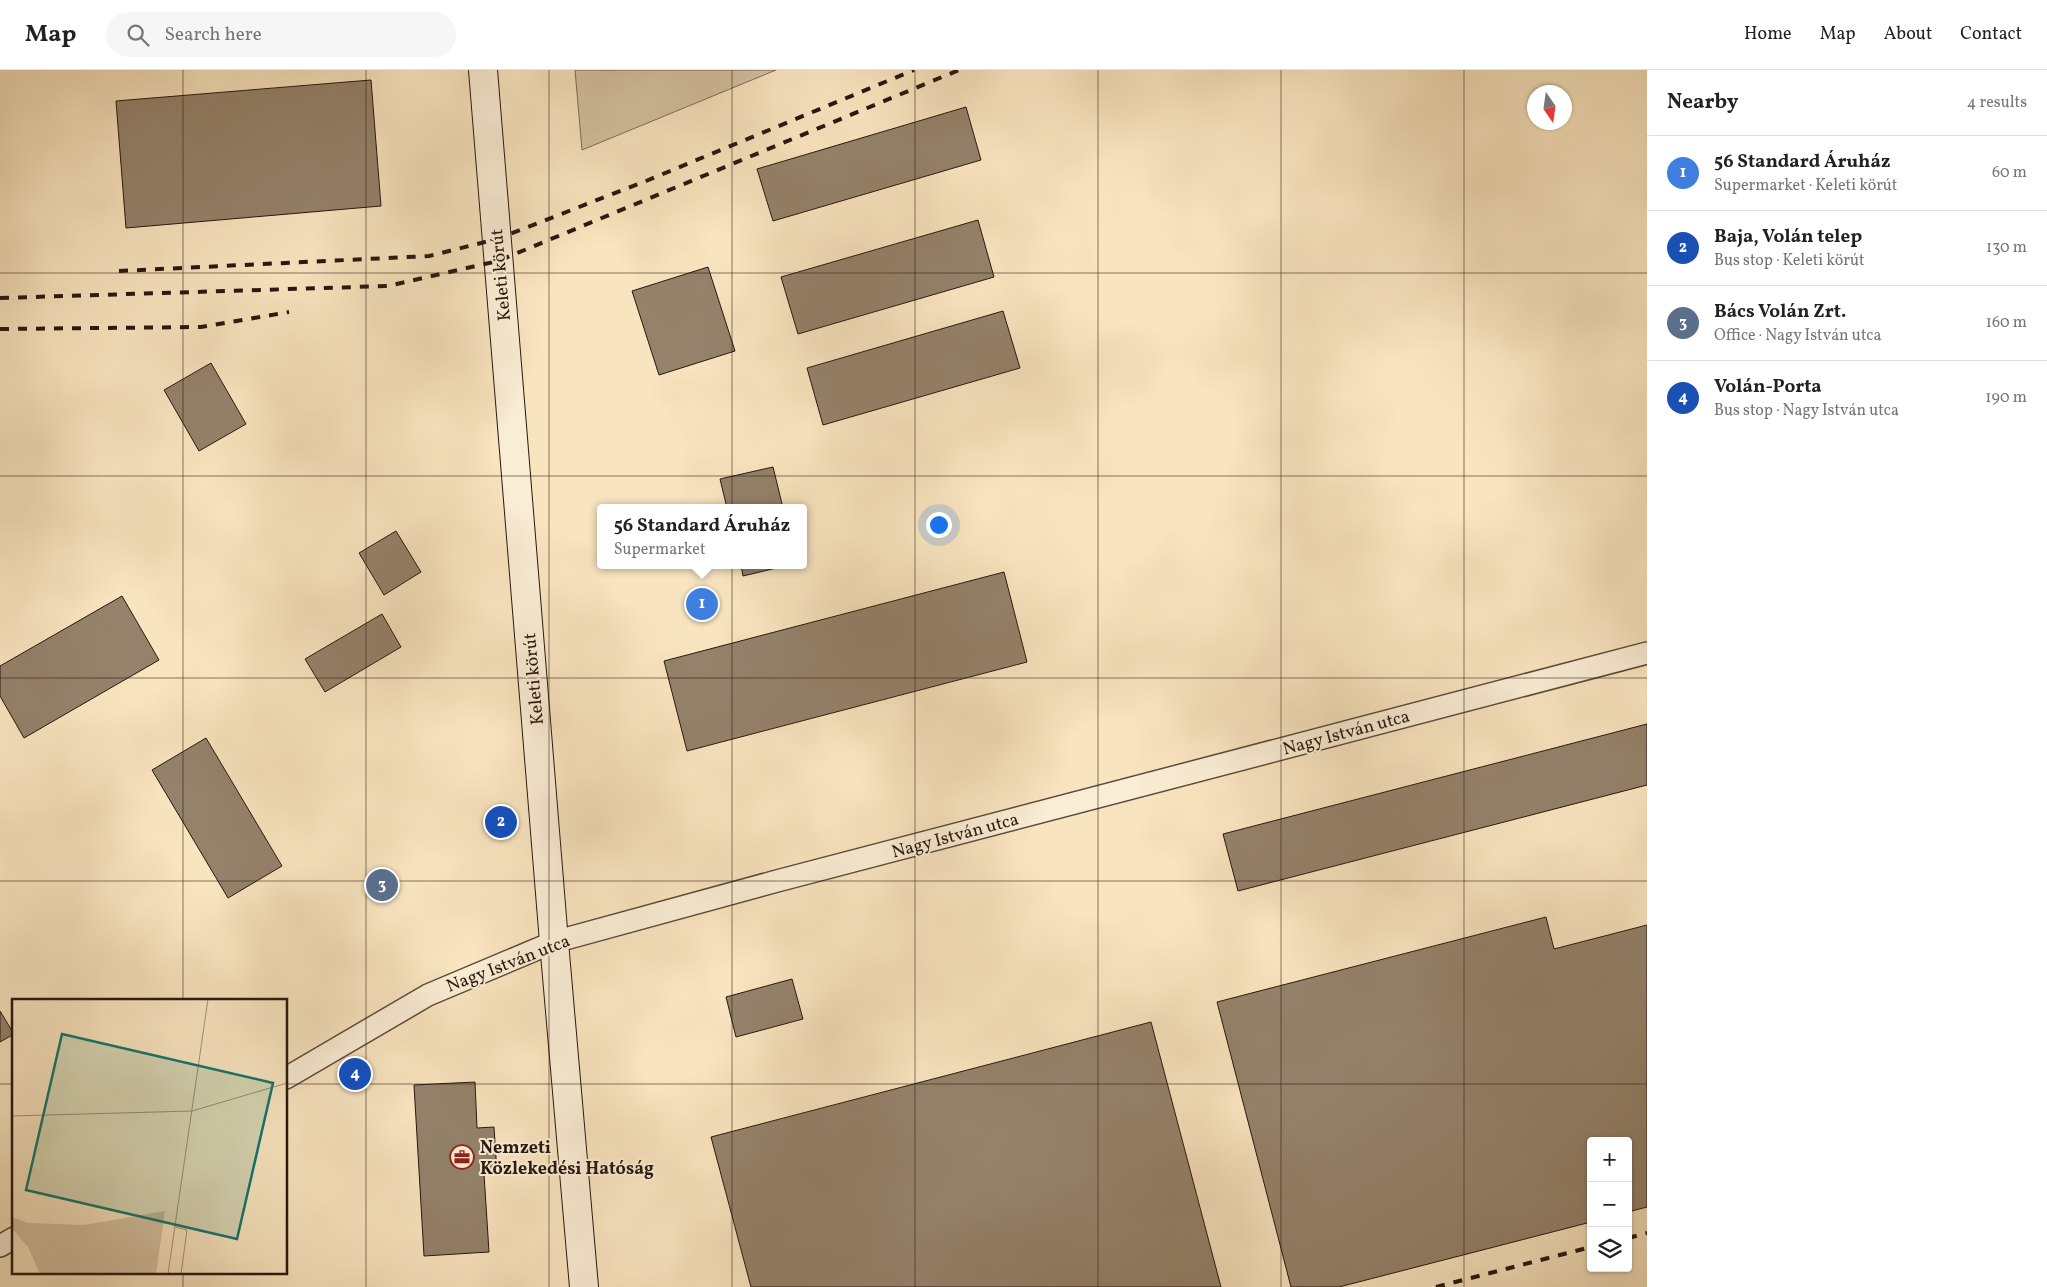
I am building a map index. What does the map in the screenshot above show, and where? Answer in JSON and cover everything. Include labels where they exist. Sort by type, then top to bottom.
[{"type":"main road","name":"Keleti körút","points":[[484,70],[554,942],[584,1287]]},
{"type":"street","name":"Nagy István utca","points":[[288,1077],[428,995],[554,942],[1647,653]]},
{"type":"street","points":[[0,1246],[12,1239]]},
{"type":"shaded area","points":[[575,70],[776,70],[582,150]]},
{"type":"building","points":[[371,80],[381,206],[126,228],[116,101]]},
{"type":"building","points":[[966,107],[981,160],[773,221],[757,169]]},
{"type":"building","points":[[978,220],[994,277],[798,334],[781,277]]},
{"type":"building","points":[[708,267],[735,351],[659,375],[632,291]]},
{"type":"building","points":[[1003,311],[1020,368],[823,425],[807,368]]},
{"type":"building","points":[[211,363],[246,424],[199,451],[164,390]]},
{"type":"building","points":[[773,467],[782,504],[726,504],[720,479]]},
{"type":"building","points":[[396,531],[421,572],[384,595],[359,553]]},
{"type":"building","points":[[742,569],[772,569],[743,576]]},
{"type":"building","points":[[1004,572],[1027,662],[687,751],[664,661]]},
{"type":"building","points":[[122,596],[159,660],[24,738],[0,696],[0,666]]},
{"type":"building","points":[[382,614],[401,647],[325,692],[305,659]]},
{"type":"building","points":[[1647,724],[1647,785],[1238,891],[1223,834]]},
{"type":"building","points":[[206,738],[282,866],[228,898],[152,770]]},
{"type":"building","points":[[1546,917],[1554,949],[1647,925],[1647,1207],[1632,1211],[1632,1137],[1587,1137],[1587,1223],[1339,1287],[1291,1287],[1217,1002]]},
{"type":"building","points":[[792,979],[803,1019],[736,1037],[726,997]]},
{"type":"building","points":[[0,1011],[12,1031],[12,1035],[0,1042]]},
{"type":"building","points":[[1151,1022],[1221,1287],[751,1287],[711,1137]]},
{"type":"building","points":[[475,1082],[477,1128],[494,1127],[497,1173],[484,1174],[489,1252],[424,1256],[414,1085]]},
{"type":"railway","points":[[119,271],[429,256],[497,239],[646,181],[914,70]]},
{"type":"railway","points":[[0,298],[388,286],[498,261],[959,70]]},
{"type":"railway","points":[[0,329],[201,327],[289,312]]},
{"type":"railway","points":[[1632,1237],[1647,1233]]},
{"type":"railway","points":[[1436,1287],[1587,1248]]},
{"type":"place","name":"56 Standard Áruház","points":[[702,604]]},
{"type":"place","name":"Baja, Volán telep","points":[[501,822]]},
{"type":"place","name":"Bács Volán Zrt.","points":[[382,885]]},
{"type":"place","name":"Volán-Porta","points":[[355,1074]]},
{"type":"place","name":"Nemzeti Közlekedési Hatóság","points":[[462,1157]]}]
